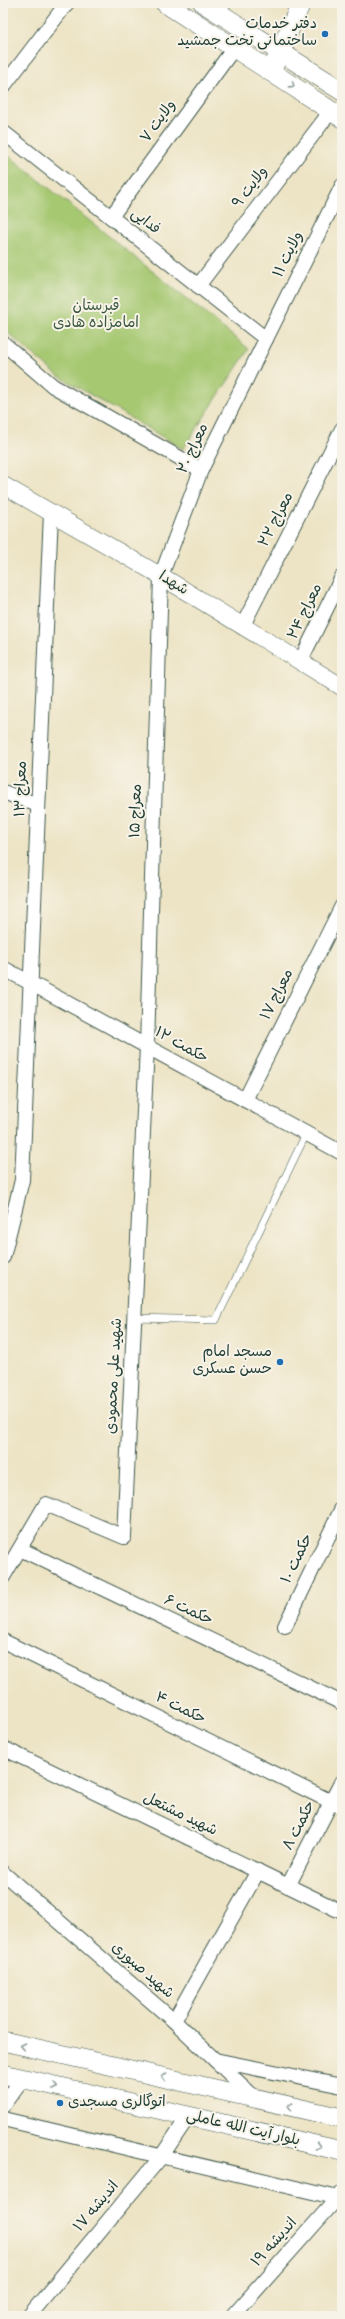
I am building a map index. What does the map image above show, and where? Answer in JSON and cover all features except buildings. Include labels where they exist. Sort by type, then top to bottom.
[{"type":"main road","points":[[165,3],[336,114]]},
{"type":"main road","points":[[203,3],[342,91]]},
{"type":"main road","points":[[271,72],[301,3]]},
{"type":"main road","points":[[3,2041],[342,2118]]},
{"type":"main road","name":"بلوار آیت‌ الله عاملی","points":[[3,2074],[342,2151]]},
{"type":"street","points":[[3,87],[67,3]]},
{"type":"street","name":"ولایت ۷","points":[[111,217],[234,48]]},
{"type":"street","name":"ولایت ۹","points":[[198,286],[336,114]]},
{"type":"street","name":"فدایی","points":[[3,132],[266,339]]},
{"type":"street","name":"ولایت ۱۱","points":[[266,339],[342,186]]},
{"type":"street","name":"معراج ۲۰","points":[[162,576],[201,470],[266,339]]},
{"type":"street","points":[[3,343],[53,386],[201,470]]},
{"type":"street","name":"معراج ۲۲","points":[[242,627],[342,430]]},
{"type":"street","name":"شهدا","points":[[3,485],[162,576],[242,627],[342,687]]},
{"type":"street","name":"معراج ۱۳","points":[[3,1257],[22,1180],[51,513]]},
{"type":"street","name":"معراج ۱۵","points":[[147,1046],[162,576]]},
{"type":"street","name":"معراج ۲۴","points":[[300,662],[342,577]]},
{"type":"street","points":[[3,792],[38,805]]},
{"type":"street","name":"معراج ۱۷","points":[[245,1100],[342,906]]},
{"type":"street","name":"حکمت ۱۲","points":[[3,968],[342,1153]]},
{"type":"street","name":"شهید علی محمودی","points":[[3,1577],[46,1504],[124,1538],[147,1046]]},
{"type":"street","name":"حکمت ۱۰","points":[[285,1626],[342,1508]]},
{"type":"street","name":"حکمت ۶","points":[[20,1549],[342,1703]]},
{"type":"street","name":"حکمت ۴","points":[[3,1641],[337,1804]]},
{"type":"street","name":"شهید مشتعل","points":[[3,1748],[342,1912]]},
{"type":"street","name":"حکمت ۸","points":[[288,1886],[337,1804],[342,1781]]},
{"type":"street","points":[[174,2021],[258,1871]]},
{"type":"street","name":"شهید صبوری","points":[[3,1873],[174,2021],[255,2098]]},
{"type":"street","points":[[214,2060],[342,2086]]},
{"type":"street","points":[[3,2105],[23,2078]]},
{"type":"street","name":"اندیشه ۱۷","points":[[29,2316],[161,2156],[188,2117]]},
{"type":"street","points":[[3,2119],[341,2198]]},
{"type":"street","name":"اندیشه ۱۹","points":[[233,2316],[341,2198]]},
{"type":"lane","points":[[134,1318],[216,1320],[306,1134]]},
{"type":"green space","name":"قبرستان امامزاده هادی","points":[[3,151],[249,349],[183,449],[57,375],[3,329]]},
{"type":"place","name":"دفتر خدمات ساختمانی تخت جمشید","points":[[325,34]]},
{"type":"place","name":"مسجد امام حسن عسکری","points":[[280,1362]]},
{"type":"place","name":"اتوگالری مسجدی","points":[[60,2103]]}]
